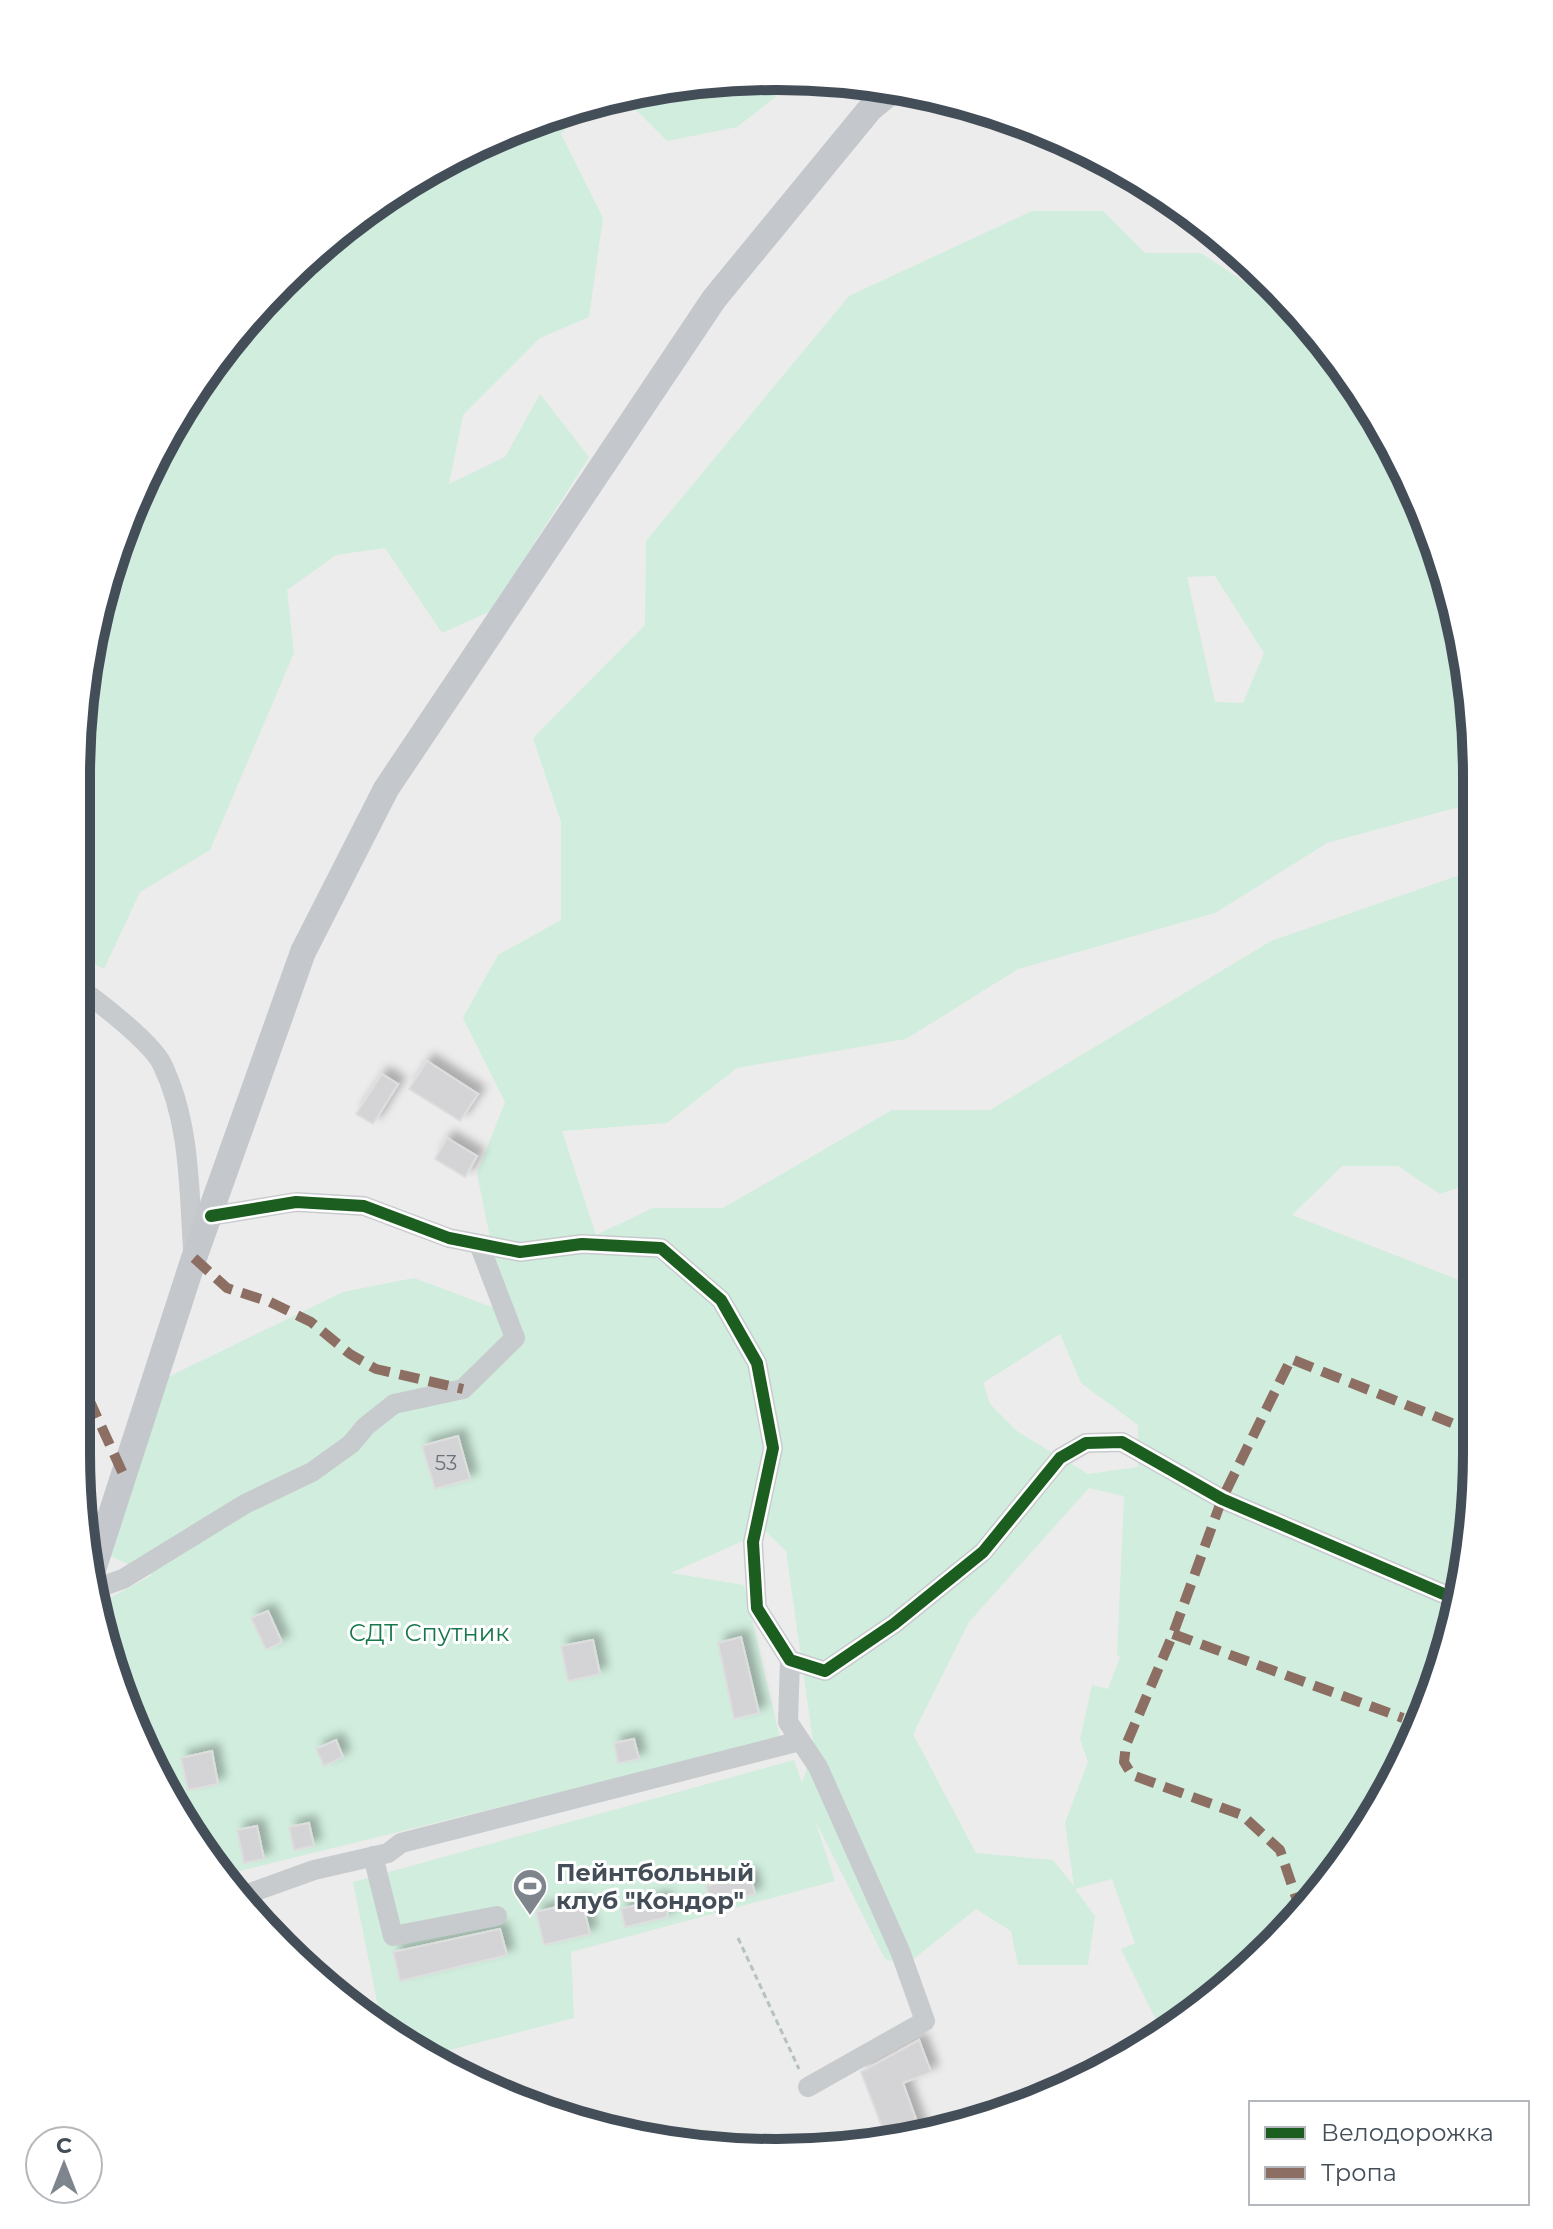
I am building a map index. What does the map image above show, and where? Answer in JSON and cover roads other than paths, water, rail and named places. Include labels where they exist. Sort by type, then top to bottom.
[{"type":"main road","points":[[98,1555],[194,1258],[303,952],[386,789],[714,299],[870,109],[882,99]]},
{"type":"street","points":[[90,997],[129,1028],[161,1062],[187,1138],[194,1258]]},
{"type":"street","points":[[211,1216],[296,1202],[364,1206],[449,1238],[520,1252],[582,1244],[661,1248],[721,1300],[757,1363],[773,1448],[753,1542],[757,1608],[790,1660],[788,1722],[818,1767],[900,1951],[925,2021],[808,2087]]},
{"type":"street","points":[[103,1586],[123,1579],[245,1504],[312,1472],[351,1444],[366,1426],[394,1404],[463,1389],[515,1338],[479,1244]]},
{"type":"street","points":[[790,1660],[825,1671],[894,1624],[983,1552],[1060,1458],[1086,1443],[1122,1442],[1222,1499],[1448,1596]]},
{"type":"street","points":[[250,1893],[314,1870],[388,1853],[401,1843],[800,1741]]},
{"type":"street","points":[[373,1856],[393,1936],[497,1916]]},
{"type":"place","name":"Пейнтбольный клуб \"Кондор\"","points":[[530,1917]]},
{"type":"park label","name":"СДТ Спутник","points":[[429,1632]]}]
